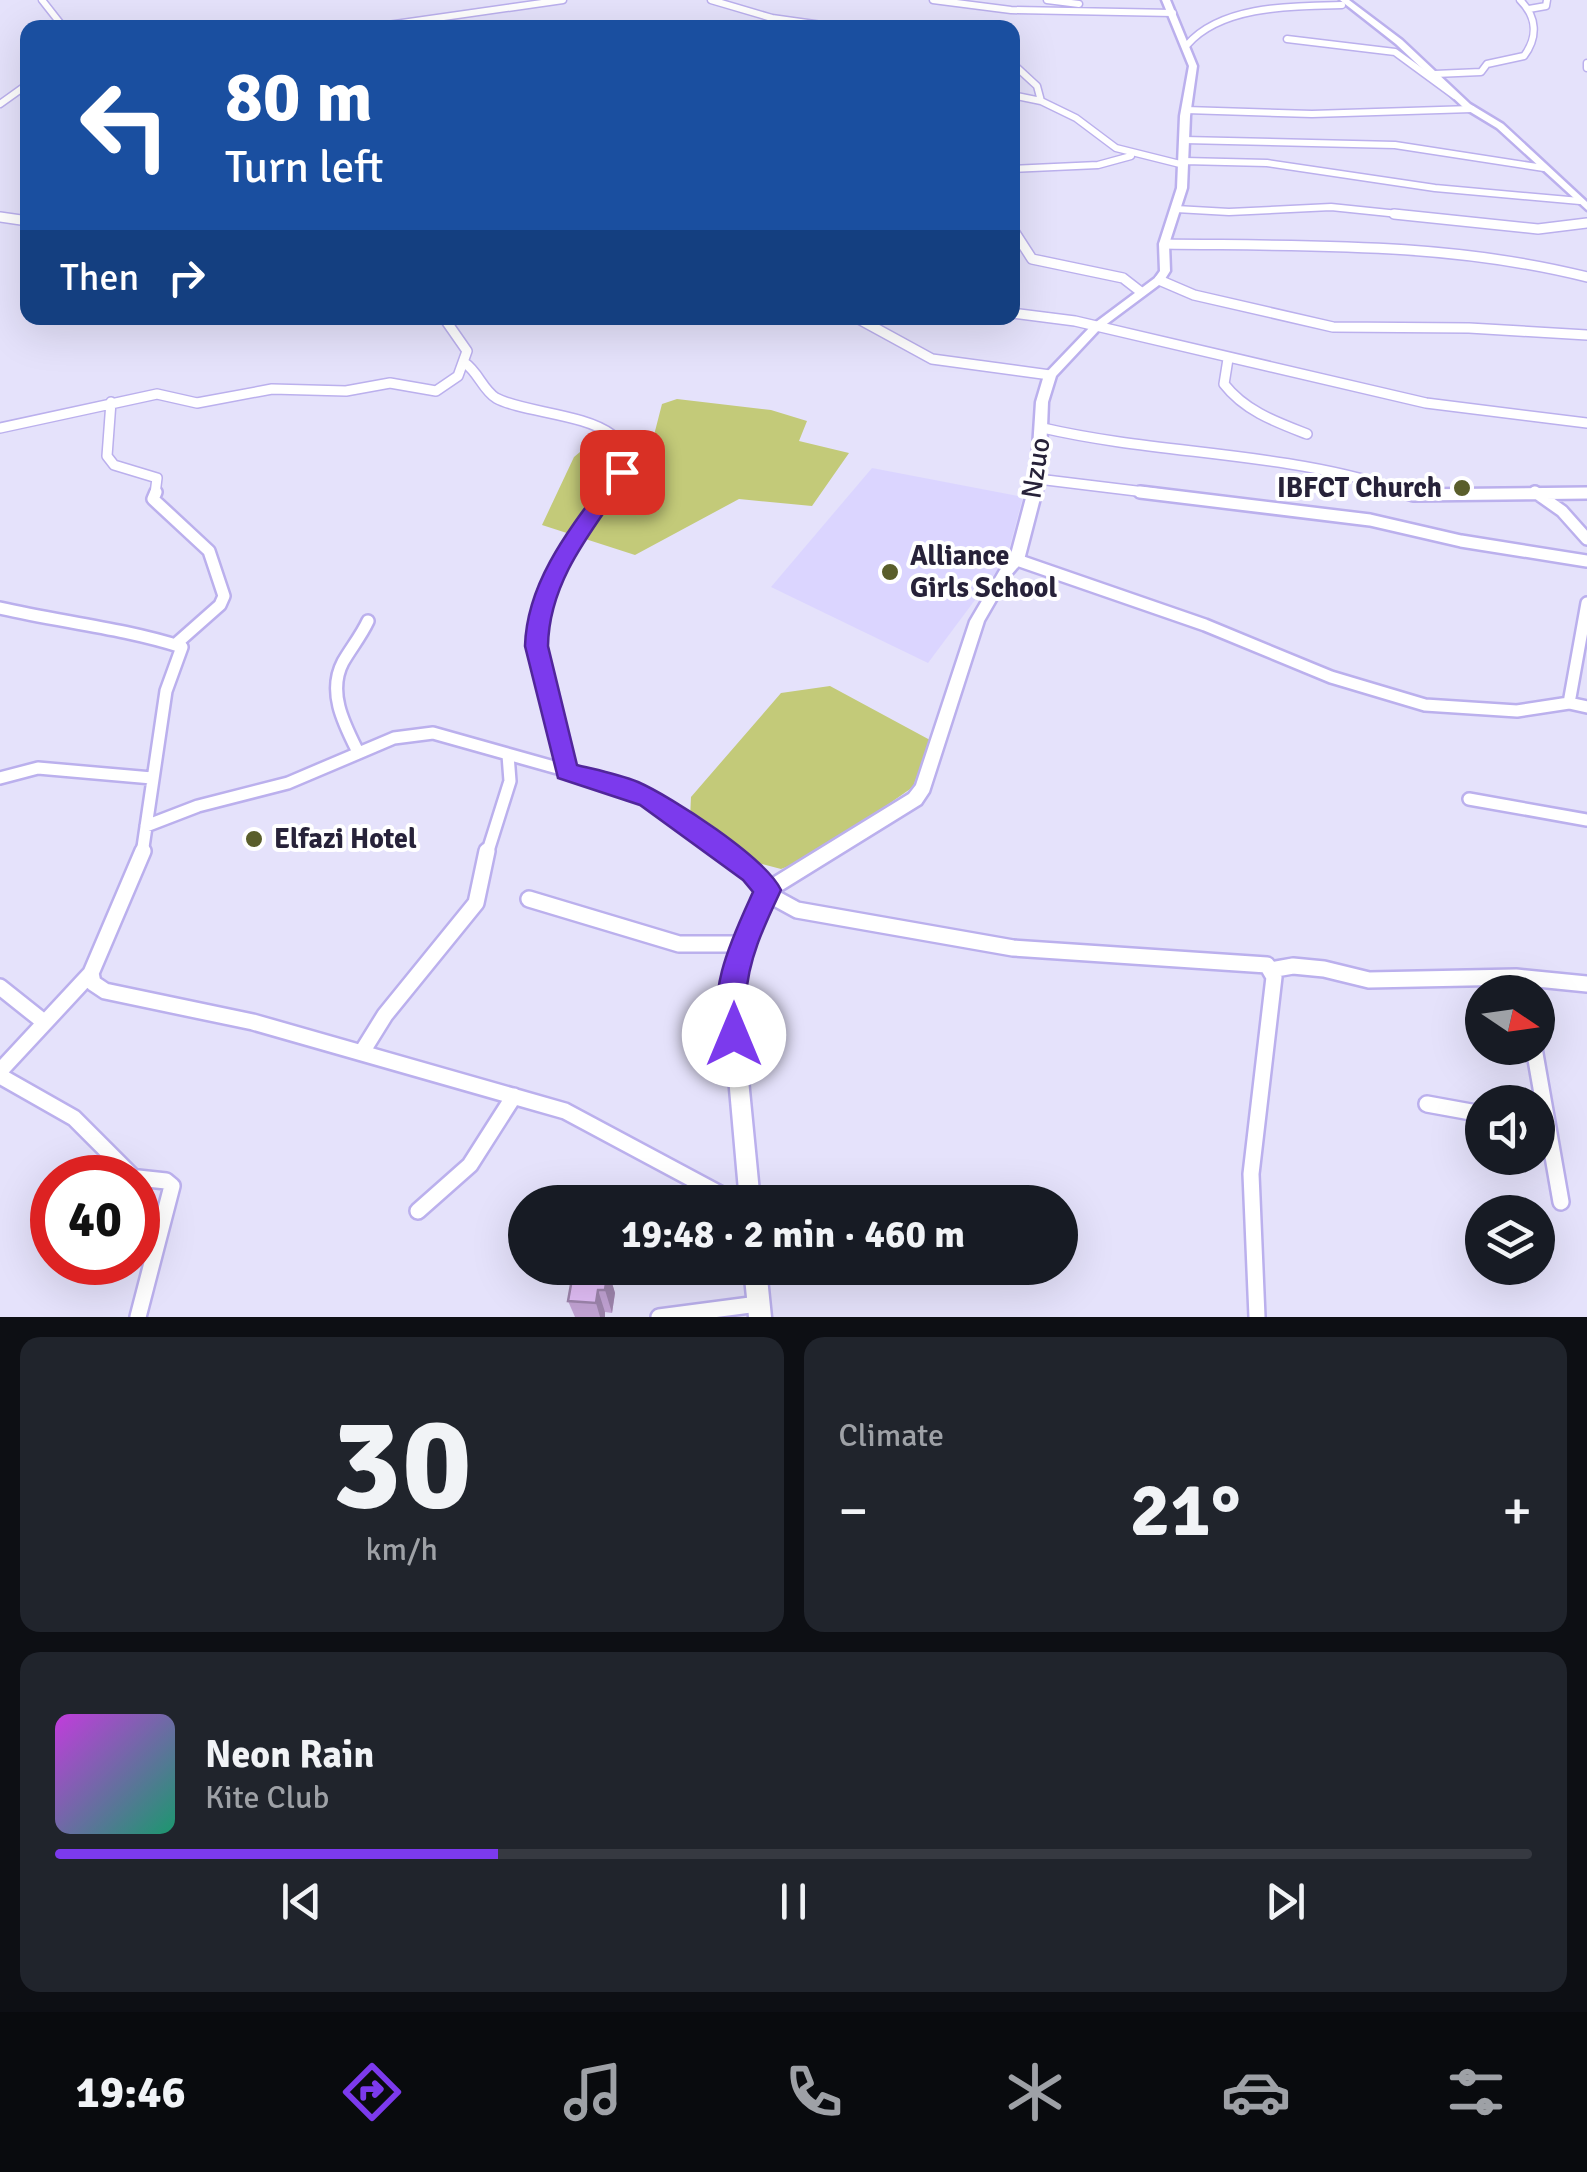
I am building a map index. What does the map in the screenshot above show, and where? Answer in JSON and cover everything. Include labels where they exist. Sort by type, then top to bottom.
[{"type":"street","points":[[42,0],[58,20]]},
{"type":"street","points":[[433,20],[531,8],[562,0]]},
{"type":"street","points":[[711,0],[786,20]]},
{"type":"street","points":[[870,325],[932,359],[1050,375],[1096,328],[1159,280],[1164,272],[1164,244],[1176,210],[1192,66],[1170,6],[1116,11],[1011,10],[932,0]]},
{"type":"street","points":[[1047,0],[1104,5],[1116,11]]},
{"type":"street","points":[[1332,0],[1345,5],[1435,74],[1472,110],[1500,126],[1583,204]]},
{"type":"street","points":[[1435,74],[1480,72],[1488,64],[1521,58],[1536,38],[1528,9],[1520,0]]},
{"type":"street","points":[[1528,9],[1546,6],[1547,0]]},
{"type":"street","points":[[1187,44],[1198,32],[1267,7],[1345,5]]},
{"type":"street","points":[[1287,39],[1396,52],[1459,98]]},
{"type":"street","points":[[1020,70],[1037,86],[1040,101]]},
{"type":"street","points":[[1020,97],[1040,101],[1076,118],[1116,148],[1184,163],[1267,163],[1435,188],[1583,204]]},
{"type":"street","points":[[1186,110],[1312,114],[1472,110]]},
{"type":"street","points":[[1184,140],[1394,146],[1544,168]]},
{"type":"street","points":[[1020,169],[1098,165],[1140,153]]},
{"type":"street","points":[[1176,210],[1229,212],[1332,207],[1542,229],[1587,222]]},
{"type":"street","points":[[1164,244],[1390,247],[1516,259],[1587,277]]},
{"type":"street","points":[[1020,246],[1038,262],[1124,278],[1142,292]]},
{"type":"street","points":[[1159,280],[1194,295],[1333,327],[1462,328],[1587,336]]},
{"type":"street","points":[[1020,314],[1054,317],[1426,403],[1587,423]]},
{"type":"street","points":[[0,428],[157,394],[197,403],[272,390],[346,391],[400,383],[436,391],[458,376],[467,351],[447,325]]},
{"type":"street","points":[[1228,358],[1224,384],[1230,392],[1274,421],[1307,434]]},
{"type":"street","points":[[465,362],[478,372],[488,392],[497,398],[602,426],[618,441],[622,452],[622,472],[562,555],[537,626],[536,646],[566,772]]},
{"type":"street","name":"Nzuo","points":[[767,890],[915,799],[923,787],[978,621],[1017,560],[1038,479],[1042,402],[1050,375]]},
{"type":"street","points":[[111,402],[107,456],[114,465],[157,478],[160,484],[153,499],[210,551],[211,565],[222,584],[220,605],[177,643]]},
{"type":"street","points":[[1043,428],[1104,442],[1298,466],[1376,481],[1412,496],[1587,493]]},
{"type":"street","points":[[1038,479],[1370,520],[1461,540],[1587,560]]},
{"type":"street","points":[[1534,492],[1562,511],[1587,540]]},
{"type":"street","points":[[1017,560],[1205,625],[1331,677],[1425,706],[1517,710],[1569,702],[1587,707]]},
{"type":"street","points":[[1569,702],[1587,603]]},
{"type":"street","points":[[0,608],[22,616],[130,630],[144,638],[182,647],[166,691],[143,852],[90,973],[0,1074],[65,1112],[94,1135],[110,1155]]},
{"type":"street","points":[[358,752],[337,698],[337,673],[359,644],[368,621]]},
{"type":"street","points":[[146,826],[186,807],[305,778],[410,732],[433,733],[625,787],[649,798],[752,872],[776,904],[797,910],[922,935],[1111,958],[1267,965],[1274,978],[1251,1174],[1257,1317]]},
{"type":"street","points":[[362,1052],[385,1014],[476,904],[482,889],[489,837],[510,781],[508,755]]},
{"type":"street","points":[[0,778],[38,768],[152,778]]},
{"type":"street","points":[[1469,799],[1587,820]]},
{"type":"street","points":[[748,1185],[732,998],[743,944],[767,890]]},
{"type":"street","points":[[528,899],[678,944],[743,944]]},
{"type":"street","points":[[1270,970],[1293,966],[1324,969],[1369,980],[1440,975],[1465,978]]},
{"type":"street","points":[[90,973],[93,983],[105,991],[253,1022],[565,1111],[702,1185]]},
{"type":"street","points":[[1555,985],[1587,984]]},
{"type":"street","points":[[0,987],[44,1022]]},
{"type":"street","points":[[418,1211],[470,1165],[514,1096]]},
{"type":"street","points":[[1426,1104],[1465,1111]]},
{"type":"street","points":[[1555,1175],[1561,1202]]},
{"type":"street","points":[[160,1180],[172,1186],[160,1238]]},
{"type":"street","points":[[138,1317],[147,1285]]},
{"type":"street","points":[[659,1317],[759,1311],[757,1285]]},
{"type":"shaded area","name":"Alliance Girls School","points":[[872,468],[1023,497],[1007,557],[928,663],[771,587]]},
{"type":"green space","points":[[677,399],[771,410],[807,421],[799,441],[849,453],[812,506],[739,499],[635,555],[542,525],[574,457],[592,442],[653,439],[662,404]]},
{"type":"green space","points":[[830,686],[930,740],[913,787],[813,857],[781,869],[758,863],[690,819],[691,797],[781,693]]},
{"type":"building","points":[[571,1285],[606,1285],[605,1290],[598,1290],[596,1303],[568,1301]]},
{"type":"place","name":"IBFCT Church","points":[[1462,488]]},
{"type":"place","name":"Alliance Girls School","points":[[890,572]]},
{"type":"place","name":"Elfazi Hotel","points":[[254,839]]},
{"type":"route","points":[[622,472],[612,491],[581,524],[562,555],[537,626],[536,646],[566,772],[625,787],[649,798],[752,872],[767,890],[743,944],[732,998],[734,1035]]}]
